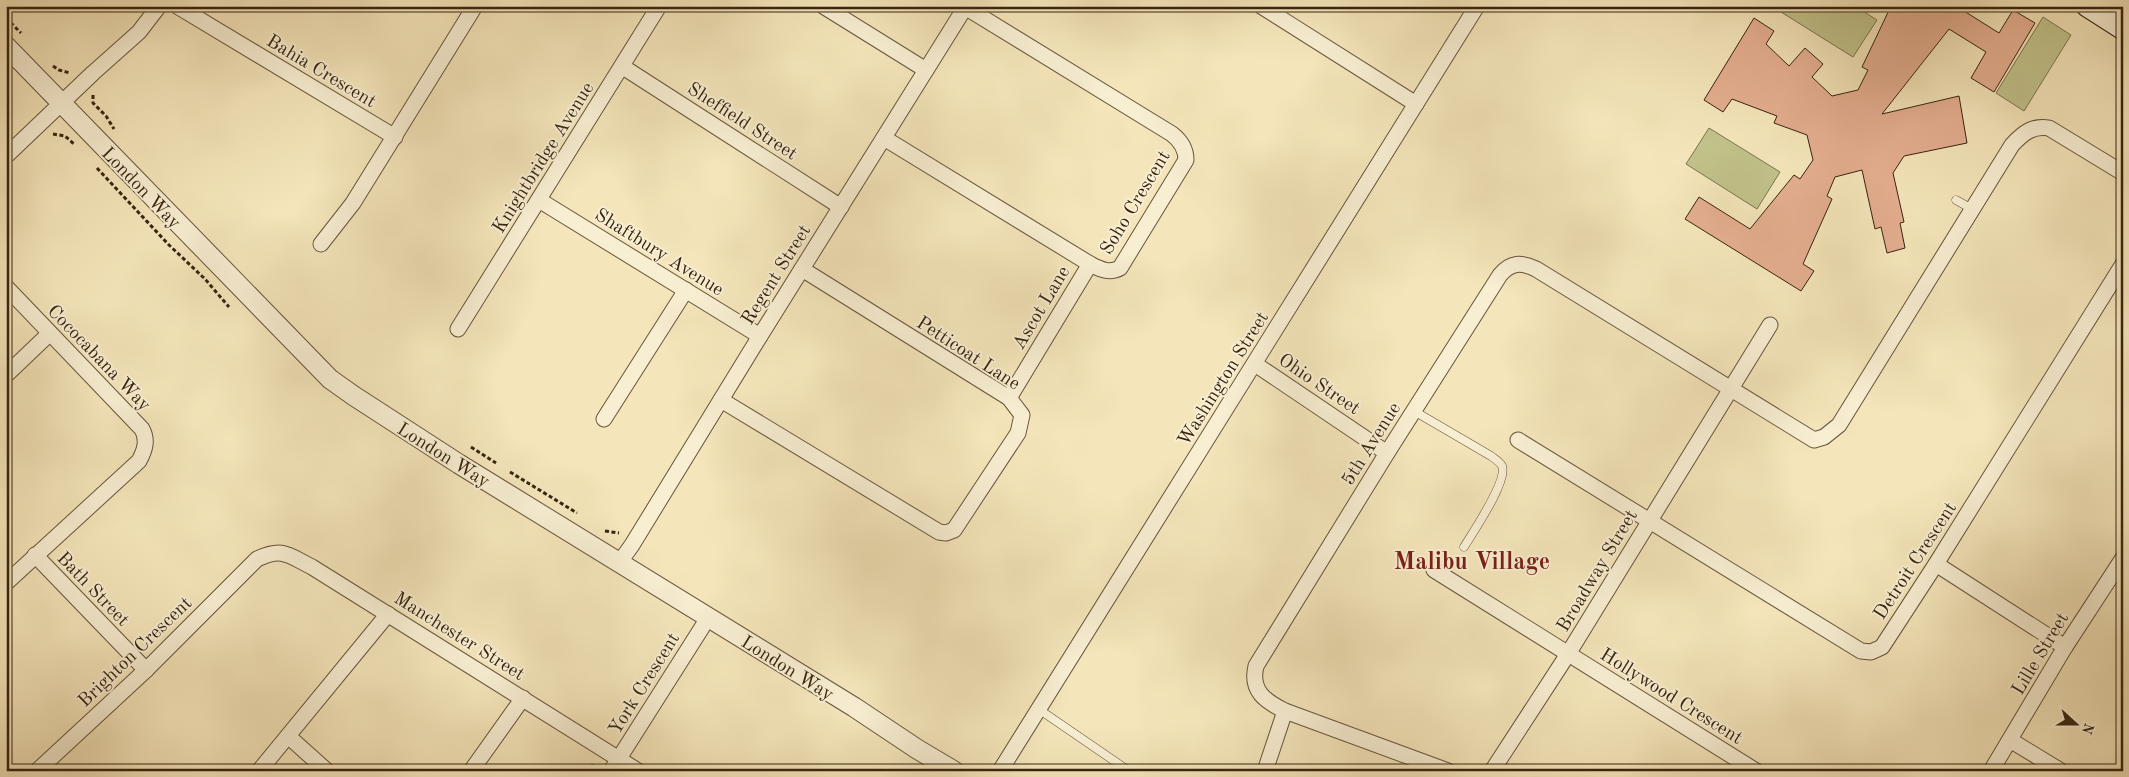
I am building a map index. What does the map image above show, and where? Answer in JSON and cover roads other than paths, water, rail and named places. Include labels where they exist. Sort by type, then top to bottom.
[{"type":"main road","points":[[2087,6],[2123,29]]},
{"type":"street","points":[[6,156],[139,32],[159,6]]},
{"type":"street","name":"Bahia Crescent","points":[[177,6],[395,137]]},
{"type":"street","points":[[321,244],[353,203],[474,6]]},
{"type":"street","name":"Knightbridge Avenue","points":[[458,328],[623,67],[659,6]]},
{"type":"street","points":[[823,6],[926,70]]},
{"type":"street","points":[[1262,6],[1279,11],[1416,104]]},
{"type":"street","name":"Washington Street","points":[[1000,771],[1037,708],[1255,364],[1477,6]]},
{"type":"street","name":"Regent Street","points":[[620,563],[965,7]]},
{"type":"street","name":"Soho Crescent","points":[[884,138],[1090,264],[1105,271],[1115,271],[1120,268],[1186,160],[1184,148],[1178,138],[1172,134],[965,7]]},
{"type":"street","name":"London Way","points":[[6,46],[330,379],[451,459],[954,771]]},
{"type":"street","name":"Sheffield Street","points":[[623,67],[841,207]]},
{"type":"street","points":[[1732,389],[1814,440],[1824,437],[1834,430],[2012,145],[2023,134],[2036,128],[2049,128],[2123,173]]},
{"type":"street","name":"Shaftbury Avenue","points":[[539,200],[760,336]]},
{"type":"street","name":"5th Avenue","points":[[1448,771],[1285,712],[1268,702],[1260,693],[1253,678],[1256,666],[1387,453],[1500,275],[1507,267],[1517,263],[1536,269],[1732,389]]},
{"type":"street","name":"Ascot Lane","points":[[1009,398],[1090,264]]},
{"type":"street","name":"Detroit Crescent","points":[[1518,440],[1861,651],[1871,652],[1882,647],[1936,564],[2123,264]]},
{"type":"street","name":"Petticoat Lane","points":[[721,400],[939,532],[946,533],[954,530],[1018,433],[1022,415],[1009,398],[802,269]]},
{"type":"street","name":"Cococabana Way","points":[[6,288],[142,429],[146,436],[145,446],[139,460],[6,583]]},
{"type":"street","points":[[604,419],[686,290]]},
{"type":"street","name":"Broadway Street","points":[[1492,771],[1568,654],[1770,326]]},
{"type":"street","points":[[6,375],[49,334]]},
{"type":"street","name":"Ohio Street","points":[[1255,364],[1387,453]]},
{"type":"street","name":"Manchester Street","points":[[256,559],[277,552],[288,554],[312,567],[523,698],[615,765],[638,771]]},
{"type":"street","name":"Bath Street","points":[[35,555],[146,670]]},
{"type":"street","name":"Lille Street","points":[[1991,771],[2065,647],[2123,558]]},
{"type":"street","name":"Brighton Crescent","points":[[37,771],[146,670],[256,559]]},
{"type":"street","points":[[1936,564],[2065,647]]},
{"type":"street","name":"Hollywood Crescent","points":[[1434,570],[1756,771]]},
{"type":"street","points":[[259,771],[388,614]]},
{"type":"street","name":"York Crescent","points":[[615,765],[708,618]]},
{"type":"street","points":[[471,771],[523,698]]},
{"type":"street","points":[[1265,771],[1285,712]]},
{"type":"street","points":[[288,736],[327,771]]},
{"type":"street","points":[[2010,740],[2061,771]]},
{"type":"lane","points":[[1956,200],[1972,209]]},
{"type":"lane","points":[[1414,411],[1491,456],[1503,468],[1502,482],[1464,547]]},
{"type":"lane","points":[[1037,708],[1129,771]]},
{"type":"district","name":"Malibu Village","points":[[1472,561]]}]
